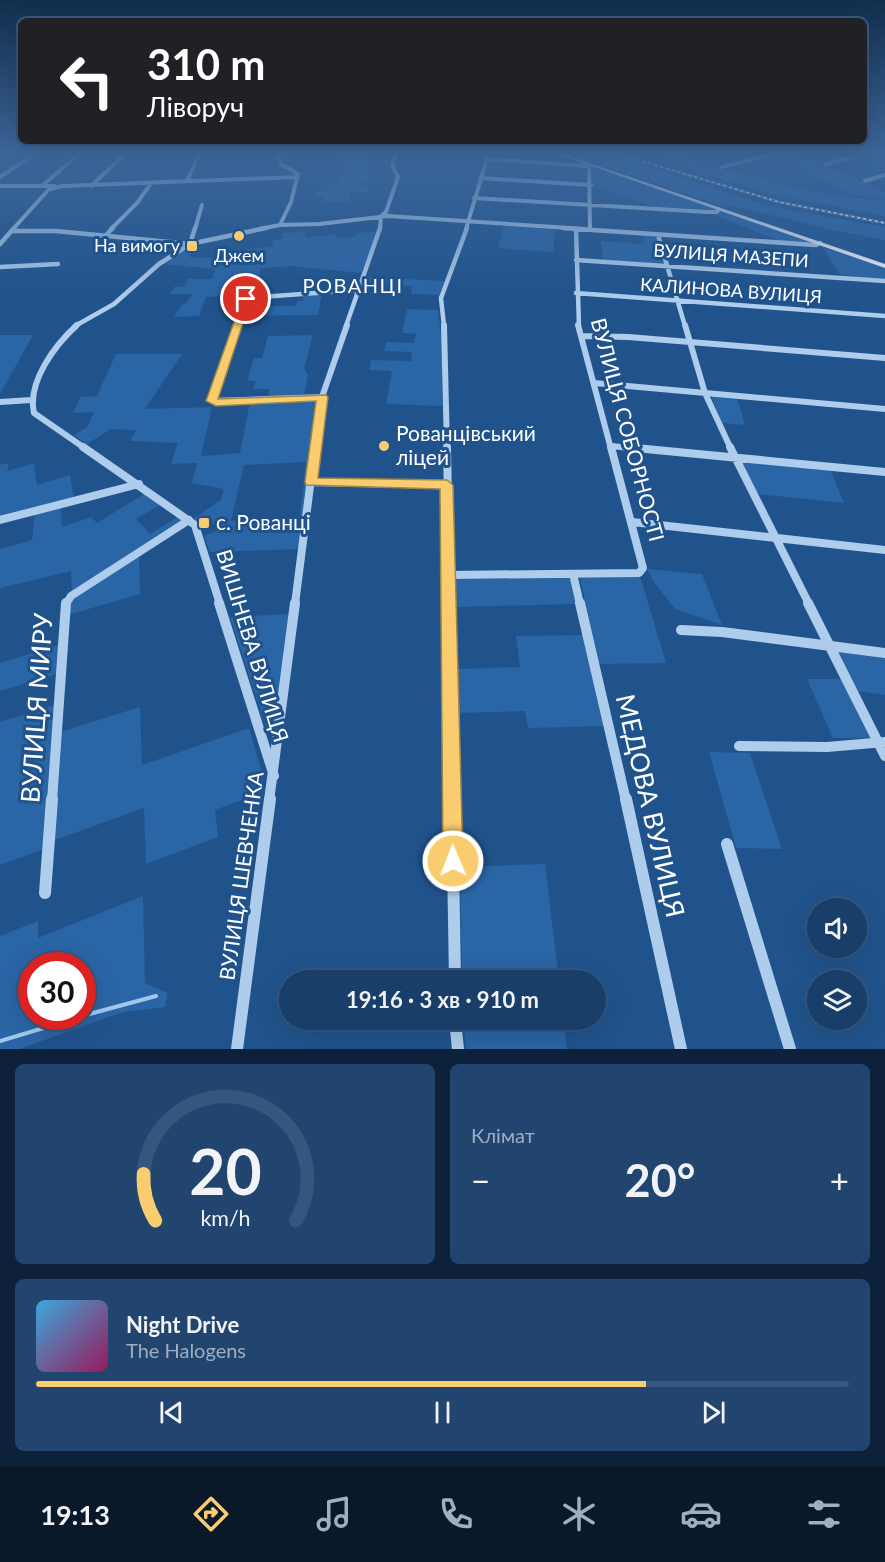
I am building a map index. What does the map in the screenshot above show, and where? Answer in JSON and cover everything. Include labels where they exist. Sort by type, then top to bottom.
[{"type":"main road","points":[[695,201],[885,266]]},
{"type":"street","points":[[0,244],[39,201]]},
{"type":"street","points":[[105,236],[138,201]]},
{"type":"street","points":[[280,225],[291,201]]},
{"type":"street","name":"ВУЛИЦЯ ШЕВЧЕНКА","points":[[237,1049],[322,397],[380,228],[381,216],[386,212],[390,201]]},
{"type":"street","points":[[455,970],[446,344],[440,302],[473,201]]},
{"type":"street","points":[[531,201],[711,213],[719,209]]},
{"type":"street","points":[[590,201],[590,230]]},
{"type":"street","points":[[0,402],[31,400],[42,371],[59,342],[76,325],[114,304],[159,264],[190,244],[202,205]]},
{"type":"street","points":[[12,231],[56,231],[190,244],[280,225],[319,224],[381,216],[816,245],[820,243]]},
{"type":"street","name":"ВУЛИЦЯ СОБОРНОСТІ","points":[[573,574],[639,573],[643,568],[576,320],[576,230]]},
{"type":"street","points":[[658,235],[705,393],[829,645],[881,742],[885,756]]},
{"type":"street","name":"ВУЛИЦЯ МАЗЕПИ","points":[[576,260],[885,281]]},
{"type":"street","points":[[0,267],[58,264]]},
{"type":"street","points":[[322,397],[212,401],[246,299],[357,290]]},
{"type":"street","name":"КАЛИНОВА ВУЛИЦЯ","points":[[576,293],[885,316]]},
{"type":"street","points":[[582,336],[691,341],[885,358]]},
{"type":"street","points":[[594,383],[885,410]]},
{"type":"street","name":"ВИШНЕВА ВУЛИЦЯ","points":[[31,400],[34,413],[195,525],[274,776]]},
{"type":"street","points":[[611,446],[885,472]]},
{"type":"street","points":[[311,482],[447,485]]},
{"type":"street","points":[[0,520],[139,484]]},
{"type":"street","name":"ВУЛИЦЯ МИРУ","points":[[45,893],[66,603],[71,596],[189,520]]},
{"type":"street","points":[[632,522],[885,550]]},
{"type":"street","points":[[449,575],[573,574]]},
{"type":"street","name":"МЕДОВА ВУЛИЦЯ","points":[[573,574],[646,885],[681,1049]]},
{"type":"street","points":[[681,630],[722,632],[885,653]]},
{"type":"street","points":[[739,746],[827,747],[881,742]]},
{"type":"street","points":[[727,844],[790,1049]]},
{"type":"street","points":[[456,1030],[458,1049]]},
{"type":"shaded area","points":[[323,201],[349,201],[349,202]]},
{"type":"shaded area","points":[[637,201],[692,201],[716,211],[658,208]]},
{"type":"shaded area","points":[[707,201],[753,201],[772,207],[885,227],[885,240],[734,206],[728,208]]},
{"type":"shaded area","points":[[808,201],[885,201],[885,216]]},
{"type":"shaded area","points":[[722,211],[812,242],[780,241],[713,214]]},
{"type":"shaded area","points":[[504,226],[555,230],[553,252],[498,248]]},
{"type":"shaded area","points":[[578,231],[656,235],[665,264],[603,260],[601,241],[644,244],[643,236]]},
{"type":"shaded area","points":[[305,232],[305,237],[336,235],[337,238],[356,237],[356,233],[377,232],[361,273],[291,266],[261,268],[255,295],[206,297],[199,316],[174,317],[192,294],[170,294],[174,287],[184,287],[188,279],[212,279],[215,269],[162,264],[189,246],[199,244],[189,257],[217,258],[243,255],[242,250],[273,246],[272,241],[282,239],[283,233]]},
{"type":"shaded area","points":[[822,247],[885,268],[885,280],[841,275]]},
{"type":"shaded area","points":[[366,277],[444,281],[439,295],[411,294],[412,286],[363,284]]},
{"type":"shaded area","points":[[322,293],[318,315],[243,316],[247,306],[296,306],[297,301],[303,301],[304,294]]},
{"type":"shaded area","points":[[407,309],[438,310],[442,344],[442,406],[386,404],[392,371],[369,370],[371,360],[411,361],[412,352],[384,351],[386,342],[414,343],[416,334],[402,333]]},
{"type":"shaded area","points":[[0,335],[33,335],[0,394]]},
{"type":"shaded area","points":[[313,335],[304,368],[308,375],[304,396],[268,398],[269,389],[253,389],[256,381],[247,381],[254,358],[262,358],[268,336]]},
{"type":"shaded area","points":[[116,354],[182,354],[145,409],[212,407],[201,456],[240,453],[250,402],[319,400],[299,549],[210,552],[204,536],[216,531],[210,515],[196,520],[194,518],[221,500],[224,489],[192,483],[197,463],[171,464],[178,443],[130,441],[136,430],[111,429],[87,444],[74,435],[87,427],[94,412],[73,413],[81,397],[97,396]],"holes":[[[306,462],[300,517],[231,521],[244,465]]]},
{"type":"shaded area","points":[[711,395],[737,398],[745,425],[722,423]]},
{"type":"shaded area","points":[[740,460],[830,469],[844,503],[758,494]]},
{"type":"shaded area","points":[[8,463],[8,471],[34,463],[37,485],[70,475],[74,499],[0,518],[0,465]]},
{"type":"shaded area","points":[[144,494],[160,505],[136,519],[150,534],[178,517],[184,522],[72,593],[71,571],[0,588],[0,549],[32,540],[35,514],[61,508],[62,527],[91,517],[97,523]]},
{"type":"shaded area","points":[[139,555],[140,594],[68,615],[69,603],[73,597]]},
{"type":"shaded area","points":[[647,569],[702,574],[722,625],[675,609]]},
{"type":"shaded area","points":[[640,576],[666,663],[599,664],[580,578]]},
{"type":"shaded area","points":[[454,578],[570,578],[576,604],[454,607]]},
{"type":"shaded area","points":[[290,614],[275,727],[272,733],[268,733],[230,617]]},
{"type":"shaded area","points":[[583,635],[604,726],[528,728],[525,711],[456,713],[456,669],[520,667],[516,636]]},
{"type":"shaded area","points":[[59,645],[57,674],[0,691],[0,663]]},
{"type":"shaded area","points":[[836,651],[885,658],[885,695],[857,691]]},
{"type":"shaded area","points":[[807,679],[841,679],[870,738],[833,738]]},
{"type":"shaded area","points":[[55,705],[44,849],[0,865],[0,722]]},
{"type":"shaded area","points":[[140,707],[142,765],[249,728],[265,791],[215,810],[218,837],[146,864],[144,808],[52,841],[60,732]]},
{"type":"shaded area","points":[[709,752],[750,753],[782,849],[736,848]]},
{"type":"shaded area","points":[[545,864],[558,970],[462,970],[460,867]]},
{"type":"shaded area","points":[[143,896],[145,983],[168,993],[165,1007],[123,1012],[96,1022],[96,952],[18,952],[18,1030],[72,1030],[19,1049],[0,1049],[0,936],[38,921],[38,938]]},
{"type":"shaded area","points":[[464,1030],[565,1030],[567,1049],[466,1049]]},
{"type":"waterway","points":[[96,1012],[156,996]]},
{"type":"waterway","points":[[0,1041],[37,1030]]},
{"type":"railway","points":[[775,201],[885,223]]},
{"type":"place","name":"Джем","points":[[239,236]]},
{"type":"place","name":"На вимогу","points":[[192,246]]},
{"type":"place","name":"Рованцівський ліцей","points":[[384,446]]},
{"type":"place","name":"с. Рованці","points":[[204,523]]},
{"type":"district","name":"РОВАНЦІ","points":[[353,286]]},
{"type":"route","points":[[246,299],[212,401],[322,397],[311,482],[447,485],[453,861]]}]
